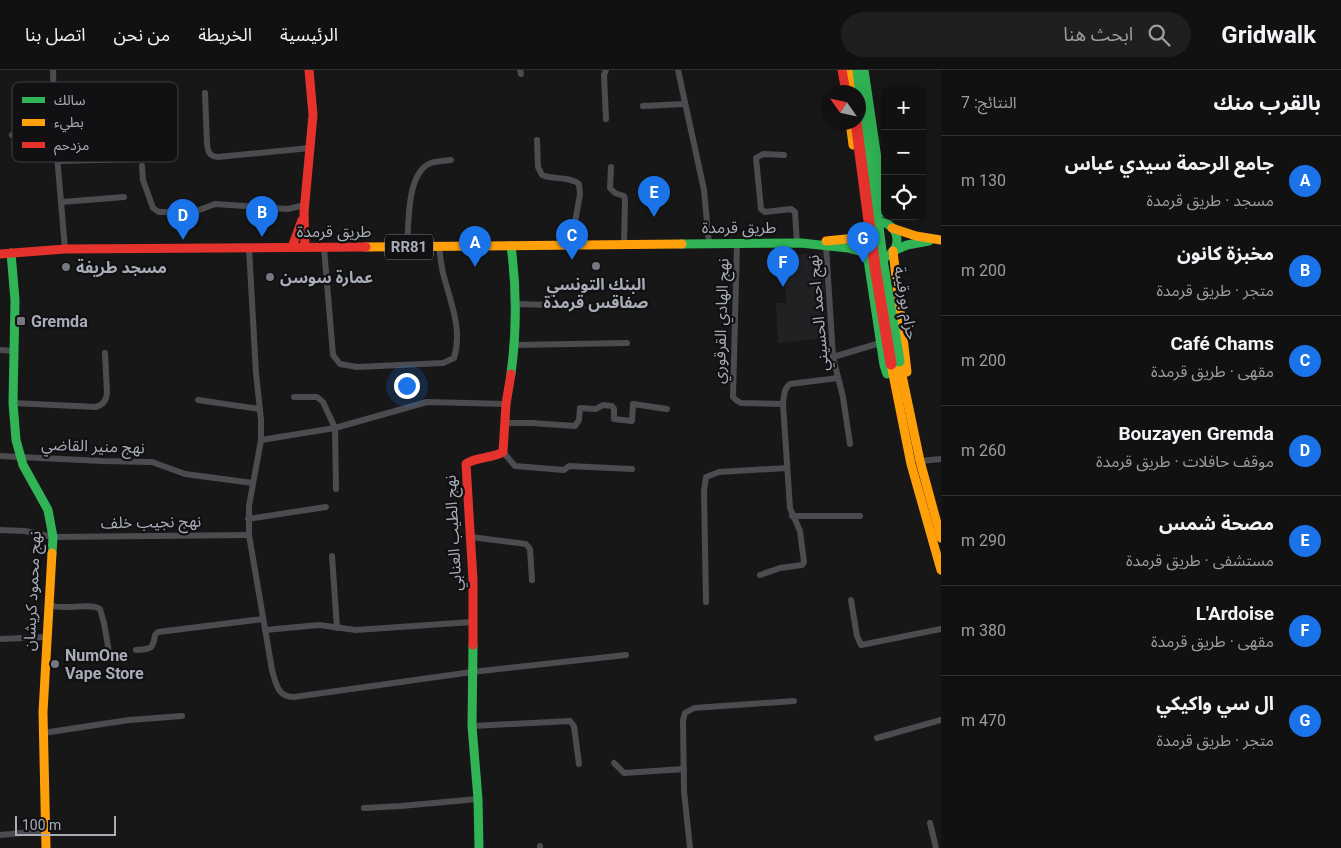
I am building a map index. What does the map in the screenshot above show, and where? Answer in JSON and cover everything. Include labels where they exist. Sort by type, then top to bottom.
[{"type":"main road","points":[[305,247],[304,209],[313,115],[309,70]]},
{"type":"main road","points":[[842,70],[845,85]]},
{"type":"main road","points":[[849,70],[851,85]]},
{"type":"main road","name":"حزام بورقيبة","points":[[858,70],[895,362]]},
{"type":"main road","points":[[864,70],[881,176]]},
{"type":"main road","points":[[851,130],[865,231],[862,243],[867,253],[884,365],[907,425]]},
{"type":"main road","name":"حزام بورقيبة","points":[[857,130],[875,267],[907,425],[911,464],[941,570]]},
{"type":"main road","points":[[292,247],[304,209]]},
{"type":"main road","points":[[888,220],[896,236],[894,251],[896,287],[906,359],[907,425]]},
{"type":"main road","name":"RR81","points":[[865,231],[874,223],[884,223],[888,220],[902,233],[939,240]]},
{"type":"main road","name":"طريق قرمدة","points":[[822,245],[827,241],[856,238],[865,231]]},
{"type":"main road","name":"RR81","points":[[867,253],[878,258],[889,255],[907,245],[939,240]]},
{"type":"main road","name":"طريق قرمدة","points":[[6,253],[65,249],[796,243],[847,248],[867,253]]},
{"type":"main road","points":[[503,452],[506,404],[515,345],[516,284],[511,246]]},
{"type":"main road","name":"نهج محمود كريشان","points":[[6,253],[14,275],[15,351],[13,403],[16,440],[19,457],[48,510],[53,537],[43,733],[46,848]]},
{"type":"main road","name":"حزام بورقيبة","points":[[907,425],[920,461],[941,538]]},
{"type":"main road","name":"نهج الطيب العنابي","points":[[479,848],[478,799],[472,726],[471,537],[466,464],[471,459],[493,458],[503,452]]},
{"type":"street","points":[[606,70],[604,90],[606,119]]},
{"type":"street","points":[[678,70],[704,190],[709,244]]},
{"type":"street","points":[[205,93],[207,144],[211,155],[310,148]]},
{"type":"street","points":[[643,106],[685,104]]},
{"type":"street","points":[[537,140],[538,167],[542,175],[574,180],[579,184],[580,194],[571,245]]},
{"type":"street","points":[[784,155],[763,154],[756,158],[761,209],[765,212],[791,209],[795,212],[796,243]]},
{"type":"street","points":[[407,247],[412,187],[417,176],[425,166],[432,162],[451,160]]},
{"type":"street","points":[[59,162],[65,249]]},
{"type":"street","points":[[142,166],[143,180],[153,208],[159,212],[194,212],[215,204],[304,209]]},
{"type":"street","points":[[612,167],[610,188],[615,193],[624,196],[625,200],[624,245]]},
{"type":"street","points":[[62,202],[124,196]]},
{"type":"street","name":"نهج الهادي القرقوري","points":[[737,244],[733,396],[741,402],[783,404]]},
{"type":"street","name":"نهج احمد الحسيني","points":[[822,245],[833,357],[844,397],[850,444]]},
{"type":"street","points":[[324,248],[333,355],[340,364],[350,366],[444,363],[454,358],[457,329],[443,272],[439,246]]},
{"type":"street","points":[[250,248],[261,440],[248,519],[263,619],[277,689],[288,697],[472,672],[626,655]]},
{"type":"street","points":[[516,304],[582,306]]},
{"type":"street","points":[[515,345],[627,343]]},
{"type":"street","points":[[833,357],[880,343]]},
{"type":"street","points":[[0,350],[15,351]]},
{"type":"street","points":[[13,403],[58,406],[101,405],[106,399],[107,394],[105,353]]},
{"type":"street","points":[[760,575],[773,570],[802,565],[804,562],[802,538],[790,508],[783,404],[786,386],[838,378]]},
{"type":"street","points":[[294,397],[320,398],[335,428],[336,489]]},
{"type":"street","points":[[198,400],[260,409]]},
{"type":"street","points":[[261,440],[335,428],[427,402],[506,404]]},
{"type":"street","points":[[505,424],[532,423],[575,426],[579,420],[580,408],[596,409],[602,405],[612,406],[614,409],[614,419],[632,421],[633,404],[668,409]]},
{"type":"street","points":[[503,452],[514,466],[522,468],[564,470],[569,466],[632,469]]},
{"type":"street","name":"نهج منير القاضي","points":[[0,456],[152,462],[185,474],[253,483]]},
{"type":"street","points":[[920,461],[941,459]]},
{"type":"street","points":[[706,602],[704,491],[706,478],[719,472],[786,468]]},
{"type":"street","points":[[248,519],[326,507]]},
{"type":"street","points":[[792,516],[860,516]]},
{"type":"street","name":"نهج نجيب خلف","points":[[0,530],[25,531],[53,537],[249,535]]},
{"type":"street","points":[[471,537],[526,544],[530,549],[532,580]]},
{"type":"street","points":[[332,556],[338,628]]},
{"type":"street","points":[[852,600],[857,636],[861,644],[880,642],[941,629]]},
{"type":"street","points":[[49,605],[60,608],[94,606],[100,609],[110,658]]},
{"type":"street","points":[[136,650],[152,647],[155,635],[158,632],[263,619]]},
{"type":"street","points":[[265,630],[319,625],[356,630],[472,622]]},
{"type":"street","points":[[0,639],[47,637]]},
{"type":"street","points":[[690,848],[684,791],[684,716],[689,710],[794,700]]},
{"type":"street","points":[[43,733],[129,720],[182,716]]},
{"type":"street","points":[[877,738],[941,720]]},
{"type":"street","points":[[472,726],[570,722],[574,726],[579,764]]},
{"type":"street","points":[[614,762],[624,773],[684,770]]},
{"type":"street","points":[[364,808],[478,799]]},
{"type":"street","points":[[930,823],[936,848]]},
{"type":"street","points":[[0,835],[45,830]]},
{"type":"shaded area","points":[[819,252],[823,254],[827,338],[778,343],[776,303],[786,303],[785,254],[813,254]]},
{"type":"traffic: fast","points":[[858,70],[883,266],[899,361]]},
{"type":"traffic: fast","points":[[864,70],[881,186]]},
{"type":"traffic: fast","points":[[879,222],[891,228],[897,240],[891,252],[879,258],[867,252],[861,240],[867,228],[879,222]]},
{"type":"traffic: fast","points":[[893,251],[907,245],[929,241]]},
{"type":"traffic: fast","points":[[682,244],[801,243],[848,248],[867,253]]},
{"type":"traffic: fast","points":[[511,246],[516,310],[511,374]]},
{"type":"traffic: fast","points":[[11,253],[15,300],[13,403],[16,440],[23,465],[48,510],[53,537],[52,553]]},
{"type":"traffic: fast","points":[[867,253],[887,374]]},
{"type":"traffic: fast","points":[[473,645],[472,726],[478,799],[479,848]]},
{"type":"traffic: slow","points":[[849,70],[851,85]]},
{"type":"traffic: slow","points":[[851,130],[853,145]]},
{"type":"traffic: slow","points":[[892,228],[916,236],[941,240]]},
{"type":"traffic: slow","points":[[826,241],[856,238],[864,232]]},
{"type":"traffic: slow","points":[[366,247],[682,244]]},
{"type":"traffic: slow","points":[[893,251],[907,372]]},
{"type":"traffic: slow","points":[[899,361],[920,461],[941,538]]},
{"type":"traffic: slow","points":[[891,364],[911,464],[941,570]]},
{"type":"traffic: slow","points":[[46,848],[43,712],[52,553]]},
{"type":"traffic: jam","points":[[305,247],[304,212],[313,115],[309,70]]},
{"type":"traffic: jam","points":[[842,70],[845,85]]},
{"type":"traffic: jam","points":[[857,130],[875,267],[891,364]]},
{"type":"traffic: jam","points":[[292,247],[302,220]]},
{"type":"traffic: jam","points":[[0,254],[65,249],[366,247]]},
{"type":"traffic: jam","points":[[473,645],[473,580],[466,464],[470,461],[503,452],[506,404],[511,374]]},
{"type":"place","name":"مصحة شمس","points":[[654,217]]},
{"type":"place","name":"مخبزة كانون","points":[[262,237]]},
{"type":"place","name":"Bouzayen Gremda","points":[[183,240]]},
{"type":"place","name":"Café Chams","points":[[572,260]]},
{"type":"place","name":"ال سي واكيكي","points":[[863,263]]},
{"type":"place","name":"البنك التونسي صفاقس قرمدة","points":[[596,266]]},
{"type":"place","name":"مسجد طريفة","points":[[66,267]]},
{"type":"place","name":"جامع الرحمة سيدي عباس","points":[[475,267]]},
{"type":"place","name":"عمارة سوسن","points":[[270,277]]},
{"type":"place","name":"L'Ardoise","points":[[783,287]]},
{"type":"place","name":"Gremda","points":[[21,321]]},
{"type":"place","name":"NumOne Vape Store","points":[[55,664]]}]
